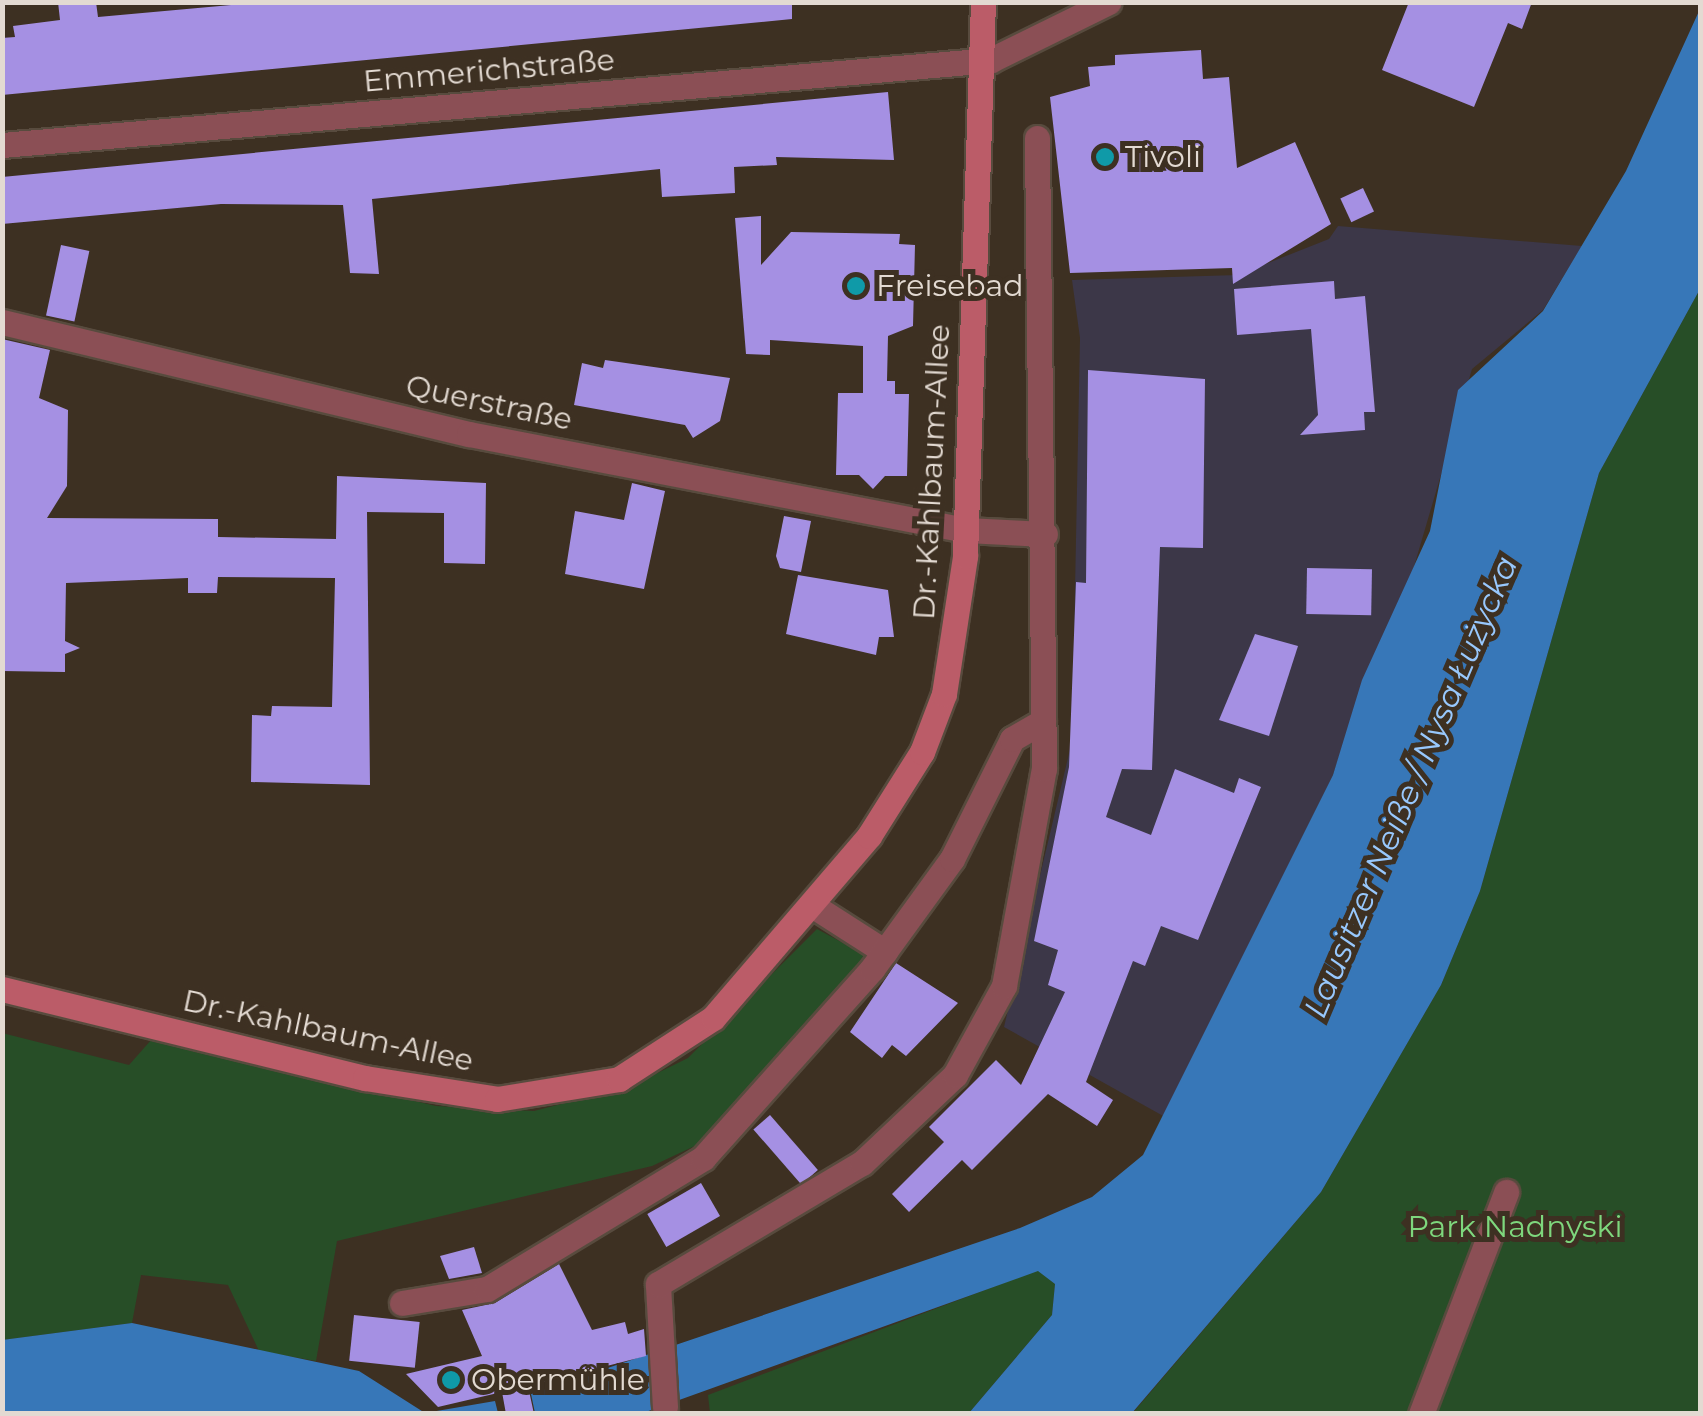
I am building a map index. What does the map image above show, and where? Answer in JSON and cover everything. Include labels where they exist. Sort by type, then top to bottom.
[{"type":"main road","name":"Dr.-Kahlbaum-Allee","points":[[2,989],[435,1092],[548,1096],[619,1079],[677,1048],[815,907],[931,731],[952,657],[966,530],[983,2]]},
{"type":"street","name":"Emmerichstraße","points":[[2,144],[980,62],[1032,48],[1109,2]]},
{"type":"street","points":[[665,1407],[665,1352],[658,1284],[862,1163],[984,1037],[1030,872],[1043,720],[1046,534],[1037,138]]},
{"type":"street","name":"Querstraße","points":[[2,322],[470,434],[966,530],[1046,534]]},
{"type":"street","points":[[402,1303],[487,1289],[703,1158],[885,952],[952,859],[1012,739],[1043,720]]},
{"type":"street","points":[[815,907],[885,952]]},
{"type":"street","points":[[1421,1414],[1506,1192]]},
{"type":"shaded area","points":[[1338,226],[1582,246],[1543,310],[1472,369],[1403,604],[1366,674],[1333,775],[1165,1117],[1004,1027],[1072,741],[1080,338],[1072,280],[1238,275],[1329,239]]},
{"type":"green space","name":"Park Nadnyski","points":[[1700,289],[1700,1413],[1132,1414],[1321,1192],[1441,985],[1480,891],[1599,473]]},
{"type":"green space","points":[[817,929],[873,959],[699,1144],[652,1166],[337,1241],[316,1361],[259,1351],[228,1285],[141,1275],[132,1323],[3,1340],[2,1033],[129,1065],[152,1039],[436,1106],[534,1111],[631,1086],[688,1058]]},
{"type":"green space","points":[[1038,1270],[1055,1284],[1052,1315],[969,1413],[710,1413],[708,1395]]},
{"type":"water","name":"Lausitzer Neiße / Nysa Łużycka","points":[[1700,9],[1700,289],[1599,473],[1480,891],[1441,985],[1321,1192],[1132,1413],[969,1413],[1052,1315],[1055,1284],[1038,1271],[643,1413],[535,1413],[531,1394],[1020,1228],[1092,1197],[1143,1155],[1333,775],[1362,680],[1430,531],[1458,390],[1543,311],[1626,171]]},
{"type":"water","points":[[132,1323],[359,1371],[425,1413],[3,1413],[2,1340]]},
{"type":"water","points":[[495,1401],[498,1413],[425,1413]]},
{"type":"building","points":[[58,2],[96,2],[98,17],[263,2],[792,2],[792,19],[2,95],[2,38],[15,37],[13,26],[60,20]]},
{"type":"building","points":[[1409,2],[1532,2],[1522,29],[1508,23],[1474,107],[1382,70]]},
{"type":"building","name":"Tivoli","points":[[1201,50],[1203,79],[1229,77],[1237,168],[1295,142],[1331,224],[1233,284],[1232,268],[1070,273],[1050,97],[1090,86],[1088,67],[1115,65],[1115,55]]},
{"type":"building","points":[[888,92],[894,160],[776,157],[777,165],[734,167],[735,193],[662,197],[660,169],[372,199],[379,274],[350,273],[343,205],[221,204],[2,224],[2,177]]},
{"type":"building","points":[[1363,188],[1374,212],[1351,222],[1340,199]]},
{"type":"building","points":[[761,216],[761,265],[791,232],[900,234],[899,244],[915,245],[913,326],[888,336],[887,381],[895,381],[895,394],[909,394],[907,476],[885,476],[873,489],[859,475],[836,475],[838,393],[863,393],[863,346],[770,340],[770,355],[746,354],[735,218]]},
{"type":"building","points":[[61,245],[89,251],[74,321],[46,315]]},
{"type":"building","points":[[1334,281],[1335,299],[1365,296],[1375,412],[1364,412],[1365,430],[1300,435],[1318,415],[1311,329],[1237,335],[1234,289]]},
{"type":"building","points":[[2,339],[50,350],[39,398],[68,410],[67,486],[47,518],[218,519],[218,537],[336,539],[337,476],[486,483],[485,564],[444,563],[444,513],[367,512],[370,785],[251,782],[252,715],[271,716],[272,706],[332,707],[335,578],[218,577],[217,593],[188,593],[188,578],[66,583],[65,641],[80,648],[65,654],[65,672],[2,671]]},
{"type":"building","points":[[605,360],[730,378],[720,421],[693,438],[685,425],[574,405],[582,363],[603,368]]},
{"type":"building","points":[[1088,370],[1205,379],[1203,548],[1160,547],[1152,770],[1122,769],[1106,817],[1151,835],[1175,769],[1234,793],[1239,778],[1261,787],[1198,940],[1161,926],[1145,966],[1133,961],[1086,1082],[1113,1100],[1097,1126],[1048,1094],[972,1170],[962,1160],[909,1212],[892,1194],[944,1142],[929,1127],[996,1060],[1021,1085],[1065,992],[1048,985],[1058,950],[1034,941],[1069,767],[1076,582],[1086,583]]},
{"type":"building","points":[[632,483],[665,491],[644,589],[565,574],[575,511],[624,520]]},
{"type":"building","points":[[784,516],[811,521],[801,572],[780,568],[776,556]]},
{"type":"building","points":[[1307,568],[1372,569],[1371,615],[1306,614]]},
{"type":"building","points":[[798,575],[888,590],[894,637],[879,637],[876,655],[786,634]]},
{"type":"building","points":[[1255,634],[1298,646],[1269,736],[1219,720]]},
{"type":"building","points":[[896,963],[958,1003],[906,1056],[892,1045],[882,1058],[850,1032]]},
{"type":"building","points":[[770,1115],[818,1170],[801,1185],[753,1129]]},
{"type":"building","points":[[701,1183],[720,1216],[666,1247],[647,1214]]},
{"type":"building","points":[[474,1247],[482,1273],[449,1279],[440,1256]]},
{"type":"building","points":[[559,1264],[592,1330],[625,1322],[628,1334],[644,1329],[646,1356],[528,1386],[534,1414],[506,1414],[502,1392],[438,1407],[406,1374],[482,1356],[462,1310],[495,1303]]},
{"type":"building","points":[[354,1315],[420,1322],[415,1368],[349,1361]]},
{"type":"place","name":"Tivoli","points":[[1105,157]]},
{"type":"place","name":"Freisebad","points":[[856,286]]},
{"type":"place","name":"Obermühle","points":[[451,1380]]}]
